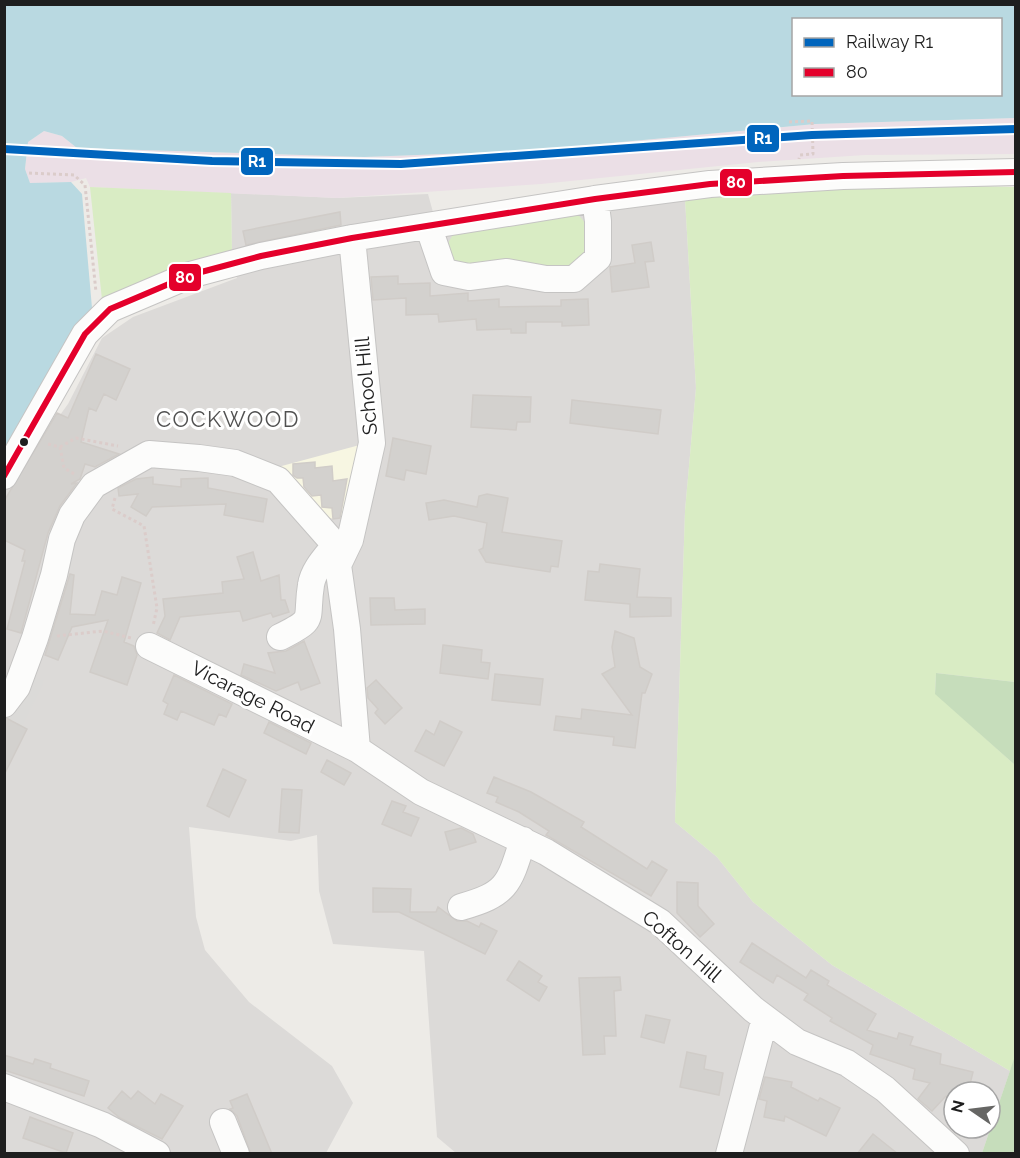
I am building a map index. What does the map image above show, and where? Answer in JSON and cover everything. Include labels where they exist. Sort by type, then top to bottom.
[{"type":"street","points":[[4,476],[85,334],[98,318],[110,309],[190,275],[261,256],[352,238],[429,228],[595,199],[710,184],[795,178],[1016,172]]},
{"type":"street","points":[[429,228],[444,272],[469,277],[507,272],[546,279],[574,279],[598,258],[598,221],[595,199]]},
{"type":"street","name":"School Hill","points":[[280,636],[307,621],[310,613],[313,576],[350,540],[372,443],[352,238]]},
{"type":"street","points":[[4,704],[17,687],[35,638],[62,539],[72,514],[94,485],[102,478],[149,454],[199,458],[252,468],[278,480],[324,532],[335,556],[347,629],[357,749]]},
{"type":"street","name":"Vicarage Road","points":[[148,646],[357,749]]},
{"type":"street","name":"Cofton Hill","points":[[357,749],[421,792],[523,840],[660,922],[765,1018],[797,1042],[847,1063],[885,1089],[956,1154]]},
{"type":"street","points":[[460,907],[499,894],[509,877],[523,840]]},
{"type":"street","points":[[729,1154],[765,1018]]},
{"type":"street","points":[[4,1087],[102,1125],[157,1154]]},
{"type":"street","points":[[223,1122],[236,1154]]},
{"type":"path","points":[[789,122],[812,121],[813,154],[800,154]]},
{"type":"path","points":[[29,173],[74,175],[86,185],[98,318]]},
{"type":"path","points":[[64,468],[60,447],[76,438],[126,446]]},
{"type":"path","points":[[35,638],[103,631],[148,646],[157,608],[144,526],[112,508],[115,482],[102,478]]},
{"type":"shaded area","points":[[1015,118],[1015,154],[865,155],[758,162],[541,184],[337,198],[90,187],[86,178],[71,182],[30,183],[25,169],[28,142],[44,131],[62,136],[77,148],[364,157],[525,151],[815,124]]},
{"type":"shaded area","points":[[231,193],[337,198],[428,194],[439,234],[685,199],[696,388],[685,511],[675,822],[717,857],[753,902],[832,965],[1010,1071],[1002,1094],[1002,1080],[942,1080],[942,1140],[986,1140],[982,1153],[456,1153],[437,1137],[424,951],[333,944],[319,891],[317,835],[291,841],[189,827],[196,917],[205,950],[249,1002],[332,1066],[353,1103],[326,1153],[5,1154],[5,491],[68,404],[102,338],[133,317],[237,278],[232,253]]},
{"type":"shaded area","points":[[367,443],[350,517],[333,519],[323,515],[278,467]]},
{"type":"shaded area","points":[[27,673],[44,681],[22,726],[5,718]]},
{"type":"green space","points":[[90,187],[231,193],[232,253],[103,309]]},
{"type":"green space","points":[[1015,187],[1015,682],[936,673],[935,693],[1015,765],[1016,1056],[1010,1071],[832,965],[753,902],[717,857],[675,822],[685,511],[696,388],[685,199],[825,189]]},
{"type":"green space","points":[[574,212],[584,221],[588,238],[586,258],[571,272],[453,267],[444,250],[455,231]]},
{"type":"green space","points":[[936,673],[1015,682],[1015,765],[935,694]]},
{"type":"green space","points":[[1015,1056],[1015,1153],[982,1153],[986,1140],[1002,1140],[1002,1094]]},
{"type":"water","points":[[5,5],[1015,5],[1015,118],[815,124],[525,151],[364,157],[77,148],[62,136],[44,131],[28,142],[25,169],[30,183],[71,182],[82,194],[92,308],[5,457]]},
{"type":"building","points":[[340,212],[341,225],[246,245],[243,231]]},
{"type":"building","points":[[651,242],[654,261],[645,262],[649,287],[612,292],[610,267],[635,263],[632,245]]},
{"type":"building","points":[[398,276],[398,284],[430,283],[430,296],[468,293],[468,301],[499,299],[499,307],[561,306],[561,300],[588,299],[589,325],[562,326],[562,322],[526,322],[526,333],[511,333],[511,329],[477,330],[476,319],[439,322],[438,314],[406,315],[406,298],[373,300],[371,277]]},
{"type":"building","points":[[96,354],[130,369],[116,400],[104,394],[96,411],[89,408],[81,442],[119,454],[95,467],[85,464],[80,479],[71,484],[77,483],[60,506],[48,533],[21,633],[7,629],[25,561],[22,561],[25,550],[4,540],[4,501],[57,413],[68,418]]},
{"type":"building","points":[[473,395],[531,397],[530,422],[517,422],[516,430],[471,427]]},
{"type":"building","points":[[572,400],[661,410],[658,434],[570,423]]},
{"type":"building","points":[[393,438],[431,446],[426,474],[406,470],[404,480],[386,476]]},
{"type":"building","points":[[315,462],[315,468],[332,466],[333,481],[347,479],[340,518],[333,519],[332,508],[322,507],[321,495],[312,496],[304,487],[303,478],[293,475],[293,464]]},
{"type":"building","points":[[153,477],[153,484],[181,487],[181,479],[208,478],[208,488],[267,499],[263,522],[224,515],[226,504],[152,507],[146,516],[131,507],[138,494],[119,496],[118,488],[136,479]]},
{"type":"building","points":[[487,494],[508,498],[502,532],[562,541],[558,567],[551,566],[550,572],[486,562],[479,550],[483,548],[487,523],[454,516],[429,520],[426,503],[444,500],[477,507],[479,496]]},
{"type":"building","points":[[253,552],[261,581],[279,575],[281,600],[285,600],[289,612],[273,617],[271,613],[243,621],[240,611],[180,617],[170,640],[157,633],[165,616],[163,599],[223,593],[222,582],[244,579],[237,557]]},
{"type":"building","points":[[600,564],[640,569],[637,597],[671,598],[671,616],[630,617],[630,604],[585,600],[588,571],[599,572]]},
{"type":"building","points":[[70,574],[74,575],[70,614],[95,615],[102,591],[117,595],[122,577],[141,583],[124,642],[134,646],[137,655],[127,685],[90,672],[108,620],[72,627],[58,660],[45,655]]},
{"type":"building","points":[[370,598],[394,598],[395,610],[425,609],[425,624],[371,625]]},
{"type":"building","points":[[615,631],[634,638],[640,667],[652,674],[645,693],[642,693],[635,748],[613,745],[614,737],[554,730],[556,716],[581,719],[582,709],[632,715],[602,674],[615,667],[612,647]]},
{"type":"building","points":[[304,641],[320,683],[301,690],[298,682],[276,691],[241,675],[244,664],[275,673],[268,653],[286,651]]},
{"type":"building","points":[[443,645],[482,650],[481,662],[490,663],[488,679],[440,673]]},
{"type":"building","points":[[495,674],[543,679],[540,705],[492,700]]},
{"type":"building","points":[[174,675],[232,704],[226,717],[219,714],[214,725],[181,711],[177,720],[164,714],[168,704],[163,701]]},
{"type":"building","points":[[376,680],[402,708],[385,724],[375,713],[378,709],[368,698],[367,688]]},
{"type":"building","points":[[4,719],[27,729],[4,775]]},
{"type":"building","points":[[440,721],[462,732],[444,766],[415,751],[426,730],[434,735]]},
{"type":"building","points":[[269,722],[311,743],[306,754],[264,733]]},
{"type":"building","points":[[327,760],[351,773],[344,785],[321,772]]},
{"type":"building","points":[[223,769],[246,780],[229,817],[207,806]]},
{"type":"building","points":[[494,777],[531,792],[584,822],[581,827],[647,869],[652,861],[667,870],[651,896],[546,835],[549,831],[519,812],[496,802],[498,797],[487,793]]},
{"type":"building","points":[[282,789],[302,790],[299,833],[279,832]]},
{"type":"building","points":[[392,801],[406,806],[403,812],[419,818],[411,836],[382,824]]},
{"type":"building","points":[[461,828],[473,834],[476,842],[450,850],[445,832]]},
{"type":"building","points":[[677,882],[698,883],[698,906],[714,924],[700,937],[677,913]]},
{"type":"building","points":[[373,888],[411,889],[410,912],[436,912],[438,907],[457,921],[467,921],[479,927],[481,923],[497,931],[485,954],[399,912],[373,912]]},
{"type":"building","points":[[752,943],[806,978],[811,970],[829,981],[827,985],[876,1014],[867,1030],[897,1039],[899,1033],[913,1037],[910,1045],[941,1054],[940,1064],[973,1072],[971,1080],[942,1080],[942,1100],[932,1111],[918,1099],[930,1083],[913,1079],[915,1069],[870,1054],[873,1045],[830,1021],[832,1018],[804,1000],[808,994],[777,975],[773,983],[740,962]]},
{"type":"building","points":[[519,961],[542,976],[538,982],[547,987],[539,1001],[507,980]]},
{"type":"building","points":[[620,977],[621,990],[614,991],[616,1036],[604,1036],[605,1054],[583,1055],[579,978]]},
{"type":"building","points":[[646,1015],[670,1020],[664,1043],[641,1037]]},
{"type":"building","points":[[687,1052],[706,1056],[704,1069],[723,1073],[719,1095],[680,1087]]},
{"type":"building","points":[[4,1055],[33,1064],[35,1059],[51,1064],[50,1068],[89,1081],[84,1096],[4,1070]]},
{"type":"building","points":[[765,1077],[792,1082],[791,1087],[818,1101],[820,1098],[840,1108],[826,1136],[785,1116],[784,1121],[764,1117],[767,1101],[759,1099]]},
{"type":"building","points":[[122,1091],[131,1099],[138,1091],[155,1104],[161,1094],[183,1106],[162,1139],[120,1118],[108,1108]]},
{"type":"building","points":[[247,1094],[272,1154],[251,1154],[237,1116],[230,1109],[233,1108],[230,1101]]},
{"type":"building","points":[[30,1117],[73,1133],[66,1153],[23,1138]]},
{"type":"building","points":[[873,1134],[898,1154],[857,1154]]},
{"type":"rail line","name":"R1","points":[[4,149],[212,161],[401,164],[812,135],[1016,129]]},
{"type":"transit line","name":"80","points":[[4,476],[85,334],[110,309],[190,275],[261,256],[352,238],[595,199],[710,184],[843,176],[1016,172]]},
{"type":"district","name":"COCKWOOD","points":[[228,419]]}]
